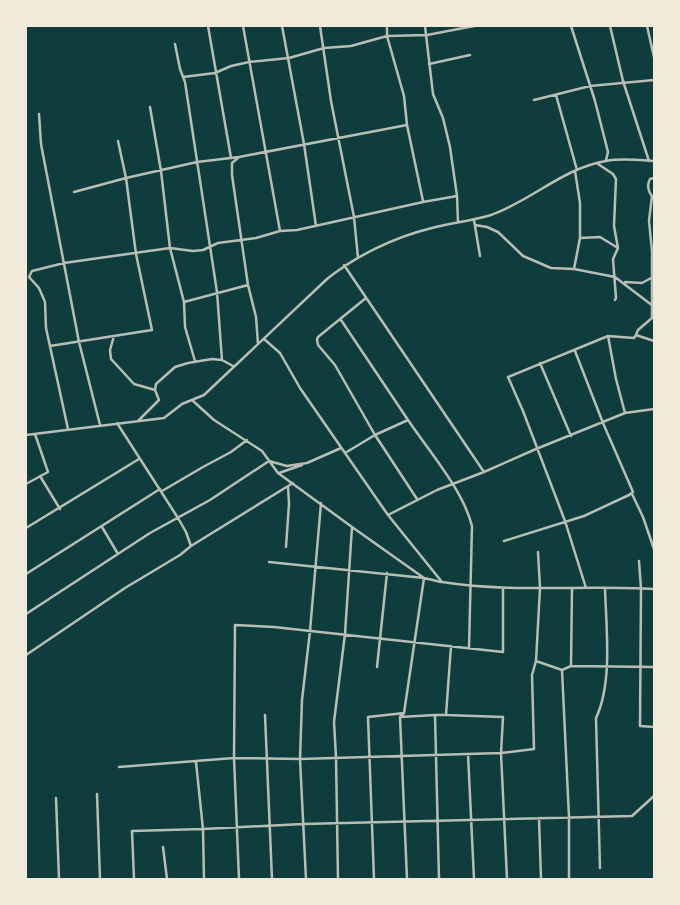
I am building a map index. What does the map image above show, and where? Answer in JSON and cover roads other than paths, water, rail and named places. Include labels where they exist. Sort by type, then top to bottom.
[{"type":"street","points":[[208,26],[231,158]]},
{"type":"street","points":[[243,26],[267,152],[280,231]]},
{"type":"street","points":[[282,26],[304,144],[316,226]]},
{"type":"street","points":[[320,26],[331,101],[354,217],[358,258]]},
{"type":"street","points":[[387,26],[387,36],[404,96],[407,125],[423,202]]},
{"type":"street","points":[[425,26],[433,94],[443,118],[450,147],[457,196],[458,222]]},
{"type":"street","points":[[183,77],[215,73],[231,66],[249,62],[289,58],[324,48],[351,46],[387,36],[427,35],[474,26]]},
{"type":"street","points":[[571,26],[590,86],[608,152],[605,161]]},
{"type":"street","points":[[610,26],[623,81],[649,161]]},
{"type":"street","points":[[647,26],[654,57]]},
{"type":"street","points":[[175,44],[183,77],[210,247],[216,292],[222,360]]},
{"type":"street","points":[[429,64],[470,55]]},
{"type":"street","points":[[534,100],[590,86],[623,81],[654,80]]},
{"type":"street","points":[[556,95],[576,170],[580,203],[580,238],[574,269]]},
{"type":"street","points":[[150,107],[161,171],[170,248],[184,302],[185,327],[195,362]]},
{"type":"street","points":[[39,114],[41,144],[79,342],[100,425]]},
{"type":"street","points":[[74,192],[126,178],[197,162],[239,157],[407,125]]},
{"type":"street","points":[[50,346],[152,330],[136,254],[126,178],[118,141]]},
{"type":"street","points":[[239,157],[231,166],[248,285],[256,317],[258,344]]},
{"type":"street","points":[[26,435],[117,423],[161,420],[182,404],[204,395],[326,279],[344,265],[411,234],[458,222],[474,220],[507,208],[576,170],[605,161],[654,161]]},
{"type":"street","points":[[598,164],[613,174],[616,179],[614,226],[618,248],[613,259],[615,300]]},
{"type":"street","points":[[586,588],[565,521],[508,377],[540,363],[575,351],[608,336],[634,338],[638,330],[651,320],[653,306],[653,251],[649,221],[653,197],[648,184],[650,179],[654,178]]},
{"type":"street","points":[[68,429],[46,328],[45,302],[39,288],[30,279],[29,275],[32,271],[64,263],[170,248],[193,250],[210,247],[218,243],[256,238],[280,231],[297,230],[457,196]]},
{"type":"street","points":[[474,220],[480,256]]},
{"type":"street","points":[[475,225],[487,227],[498,232],[523,256],[552,268],[574,269],[615,277],[624,282],[653,306]]},
{"type":"street","points":[[580,238],[600,237],[618,248]]},
{"type":"street","points":[[344,265],[484,472]]},
{"type":"street","points":[[624,282],[642,283],[653,277]]},
{"type":"street","points":[[184,302],[216,292],[248,285]]},
{"type":"street","points":[[366,298],[341,320],[318,336],[318,345],[335,365],[376,435],[417,498]]},
{"type":"street","points":[[341,320],[452,484],[469,515],[472,526],[469,648]]},
{"type":"street","points":[[636,335],[654,341]]},
{"type":"street","points":[[114,336],[110,350],[111,359],[134,384],[155,390]]},
{"type":"street","points":[[608,336],[616,379],[625,413]]},
{"type":"street","points":[[264,339],[280,353],[300,388],[388,515],[442,582]]},
{"type":"street","points":[[575,351],[603,423],[632,490],[632,494],[643,517],[654,549]]},
{"type":"street","points":[[138,421],[159,400],[155,390],[156,384],[169,371],[180,365],[212,359],[222,360],[233,366]]},
{"type":"street","points":[[540,363],[571,436]]},
{"type":"street","points":[[192,400],[214,420],[247,440],[266,454],[269,461],[278,473],[424,578]]},
{"type":"street","points":[[388,515],[417,498],[484,472],[625,413],[654,409]]},
{"type":"street","points":[[345,453],[376,435],[408,420]]},
{"type":"street","points":[[117,423],[178,518],[186,532],[191,546]]},
{"type":"street","points":[[26,484],[48,472],[35,434]]},
{"type":"street","points":[[26,574],[161,490],[231,452],[247,440]]},
{"type":"street","points":[[278,473],[307,463],[341,448]]},
{"type":"street","points":[[26,528],[60,509],[139,459]]},
{"type":"street","points":[[26,614],[150,533],[210,500],[269,461],[288,466],[307,463]]},
{"type":"street","points":[[40,476],[60,509]]},
{"type":"street","points":[[26,655],[125,588],[293,483]]},
{"type":"street","points":[[286,547],[289,504],[288,486]]},
{"type":"street","points":[[504,541],[598,510],[632,494]]},
{"type":"street","points":[[306,879],[300,759],[302,700],[310,631],[321,503]]},
{"type":"street","points":[[338,879],[338,824],[334,722],[345,634],[352,527]]},
{"type":"street","points":[[102,528],[118,554]]},
{"type":"street","points":[[119,767],[234,758],[300,759],[501,753],[534,750],[532,675],[536,661],[540,588],[538,552]]},
{"type":"street","points":[[639,561],[641,588],[640,726],[654,727]]},
{"type":"street","points":[[269,562],[387,573],[470,586],[503,588],[641,588],[654,590]]},
{"type":"street","points":[[377,667],[387,573]]},
{"type":"street","points":[[407,879],[403,755],[400,717],[404,713],[416,642],[424,578]]},
{"type":"street","points":[[239,879],[234,758],[235,625],[345,634],[503,652],[503,588]]},
{"type":"street","points":[[572,588],[572,666]]},
{"type":"street","points":[[600,868],[596,718],[602,705],[606,667],[605,588]]},
{"type":"street","points":[[446,715],[451,646]]},
{"type":"street","points":[[536,661],[562,670],[572,666],[654,667]]},
{"type":"street","points":[[562,670],[569,817],[569,879]]},
{"type":"street","points":[[374,879],[368,717],[404,713]]},
{"type":"street","points":[[266,715],[272,879]]},
{"type":"street","points":[[400,717],[435,715],[503,717],[501,753],[507,879]]},
{"type":"street","points":[[435,715],[439,879]]},
{"type":"street","points":[[468,754],[474,879]]},
{"type":"street","points":[[196,762],[202,829],[204,879]]},
{"type":"street","points":[[97,794],[100,879]]},
{"type":"street","points":[[134,879],[132,831],[303,824],[632,816],[654,796]]},
{"type":"street","points":[[56,798],[59,879]]},
{"type":"street","points":[[539,818],[541,879]]},
{"type":"street","points":[[163,847],[167,879]]}]
